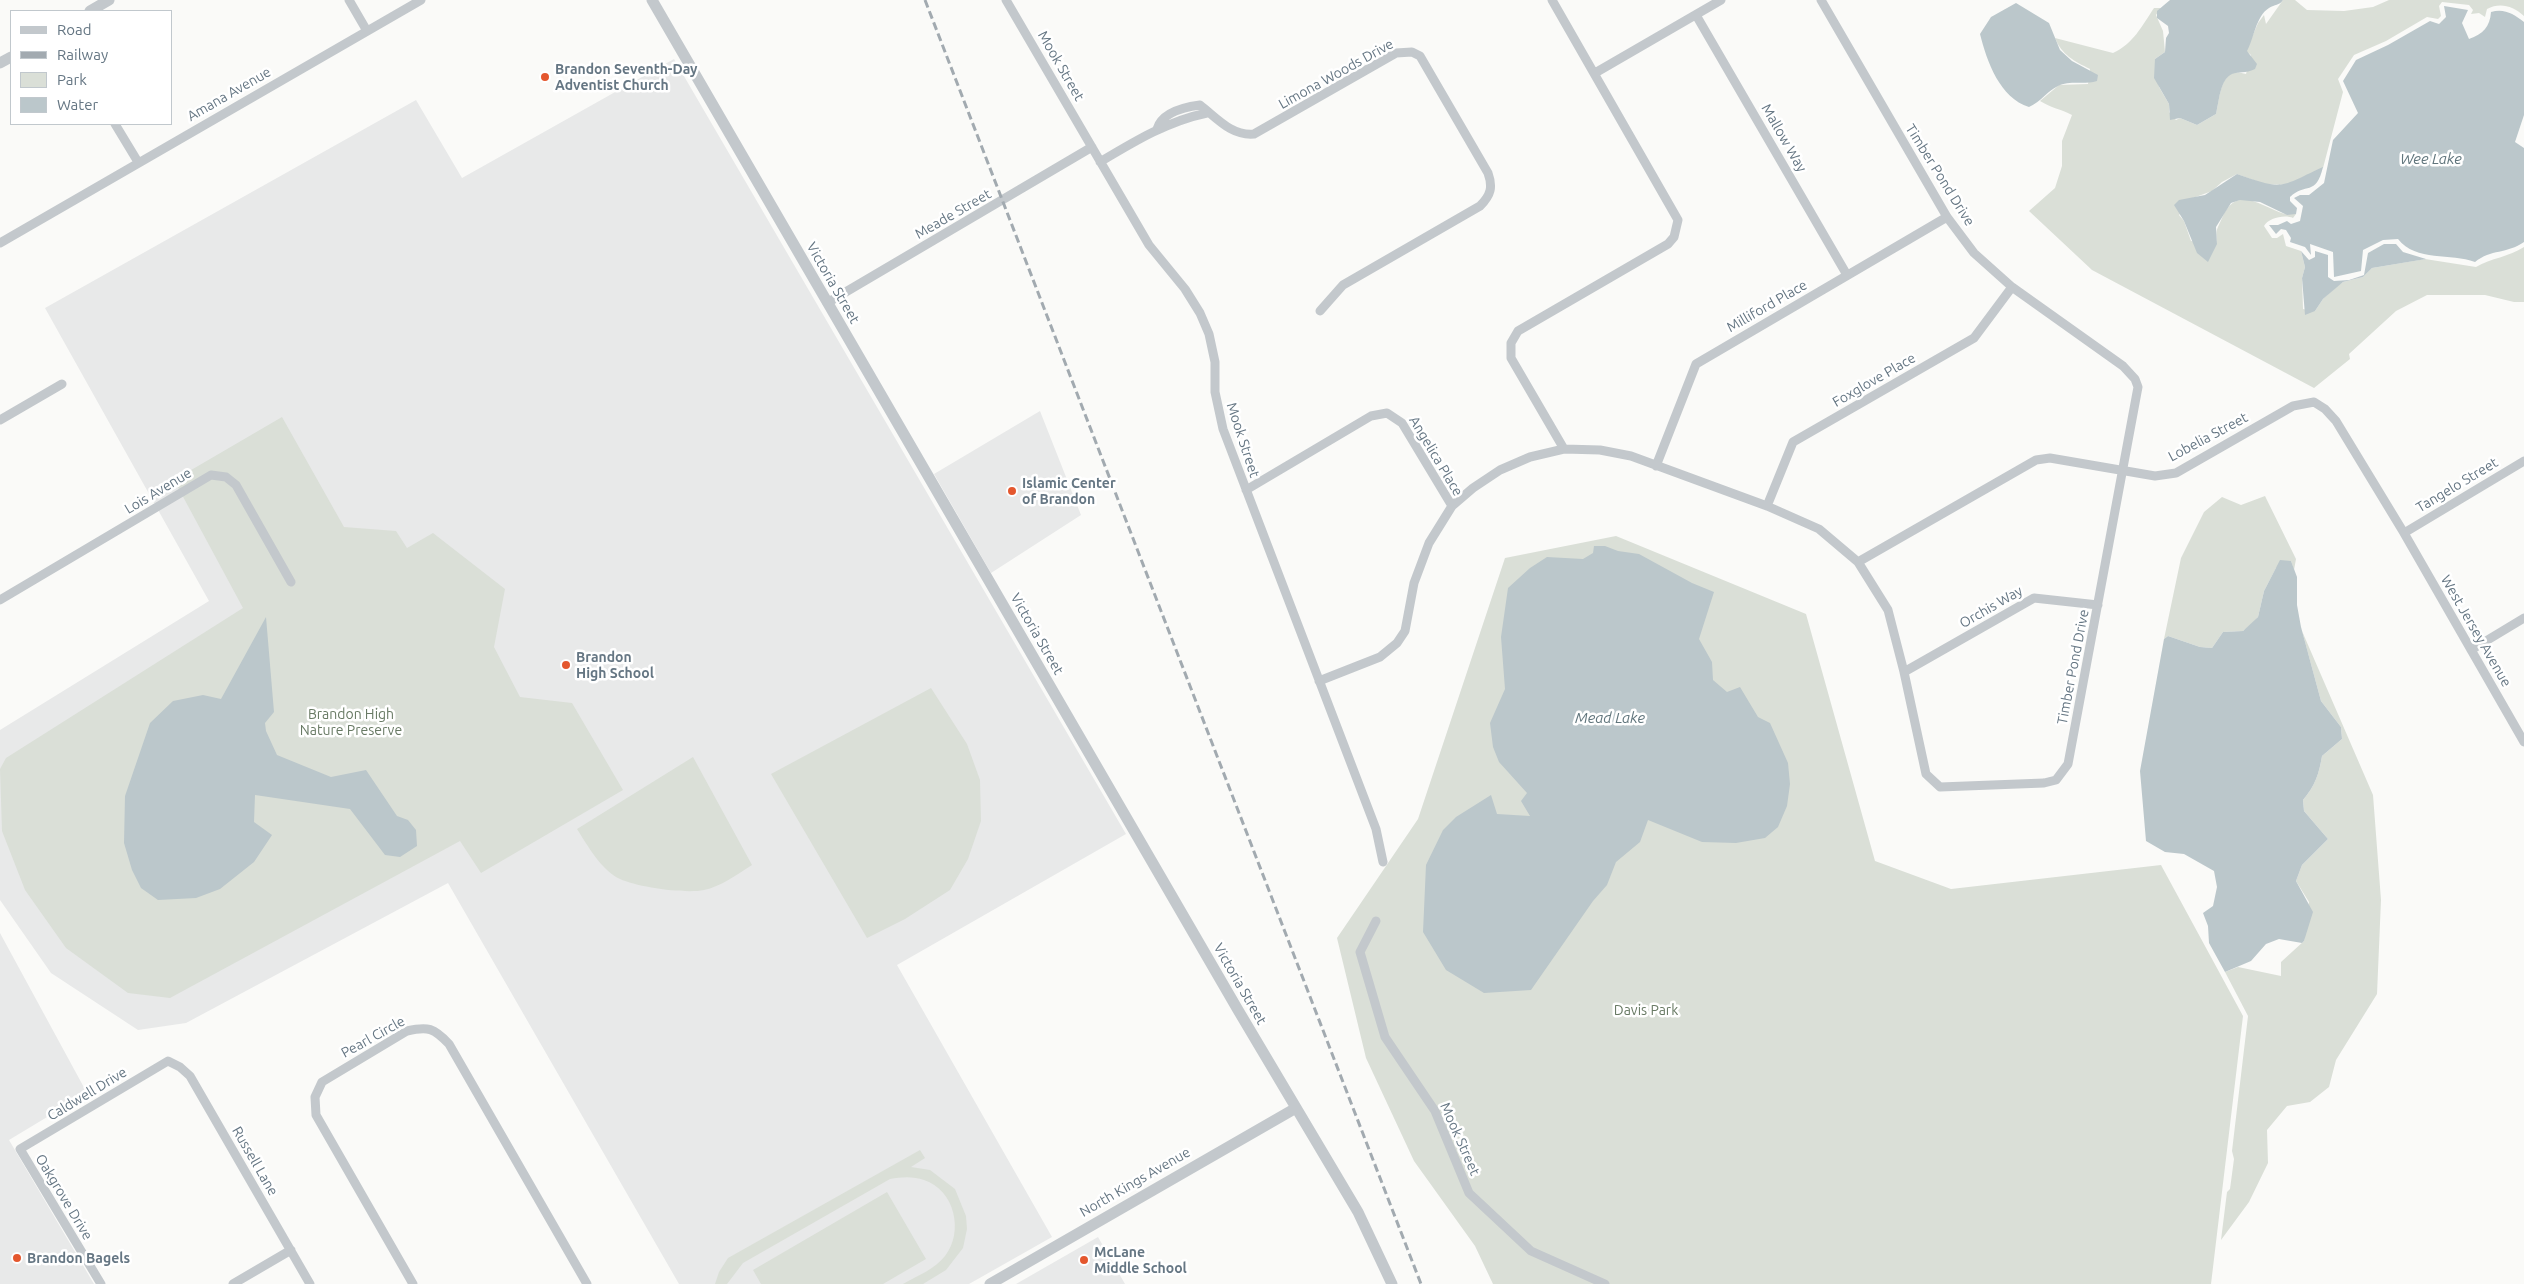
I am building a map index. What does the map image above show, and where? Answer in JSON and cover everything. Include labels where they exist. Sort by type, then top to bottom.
[{"type":"street","points":[[92,10],[109,0]]},
{"type":"street","points":[[348,0],[367,31]]},
{"type":"street","name":"Amana Avenue","points":[[0,242],[421,0]]},
{"type":"street","name":"Victoria Street","points":[[652,0],[1367,1228],[1392,1284]]},
{"type":"street","name":"Mook Street","points":[[1006,0],[1149,245],[1185,290],[1209,334],[1215,362],[1215,392],[1218,410],[1246,490],[1376,829],[1383,862]]},
{"type":"street","points":[[1552,0],[1674,212],[1678,229],[1668,244],[1518,331],[1513,336],[1511,358],[1564,448]]},
{"type":"street","points":[[1595,73],[1721,0]]},
{"type":"street","name":"Timber Pond Drive","points":[[1452,506],[1472,488],[1500,470],[1530,457],[1564,448],[1600,450],[1630,456],[1767,506],[1819,530],[1858,562],[1888,610],[1904,672],[1926,774],[1940,787],[2044,783],[2056,780],[2068,764],[2121,470],[2138,396],[2135,379],[2124,366],[2012,287],[1974,254],[1947,217],[1821,0]]},
{"type":"street","name":"Mallow Way","points":[[1696,14],[1847,275]]},
{"type":"street","name":"Limona Woods Drive","points":[[1100,162],[1157,129],[1162,120],[1200,105],[1208,114],[1238,133],[1254,134],[1396,53],[1412,52],[1420,56],[1488,173],[1492,182],[1491,192],[1480,206],[1343,285],[1320,311]]},
{"type":"street","points":[[116,125],[138,162]]},
{"type":"street","name":"Meade Street","points":[[827,303],[1092,147]]},
{"type":"street","name":"Milliford Place","points":[[1656,466],[1696,364],[1947,217]]},
{"type":"street","name":"Foxglove Place","points":[[1767,506],[1793,442],[1974,338],[2012,287]]},
{"type":"street","points":[[0,420],[62,384]]},
{"type":"street","name":"Lobelia Street","points":[[1858,562],[2036,460],[2050,458],[2155,476],[2176,473],[2293,406],[2314,402],[2325,409],[2336,421],[2404,533]]},
{"type":"street","name":"Angelica Place","points":[[1246,490],[1371,416],[1387,413],[1402,422],[1452,506],[1439,524],[1421,561],[1414,583],[1405,631],[1397,643],[1380,657],[1319,681]]},
{"type":"street","name":"Tangelo Street","points":[[2404,533],[2524,461]]},
{"type":"street","name":"Lois Avenue","points":[[0,600],[211,475],[226,477],[236,485],[291,582]]},
{"type":"street","name":"West Jersey Avenue","points":[[2404,533],[2524,742]]},
{"type":"street","name":"Orchis Way","points":[[1904,672],[2034,598],[2098,605]]},
{"type":"street","points":[[2470,650],[2524,618]]},
{"type":"street","name":"Mook Street","points":[[1376,920],[1360,952],[1385,1037],[1435,1111],[1469,1193],[1531,1251],[1605,1284]]},
{"type":"street","name":"Pearl Circle","points":[[413,1284],[316,1115],[314,1097],[322,1082],[407,1031],[421,1028],[436,1031],[448,1044],[587,1284]]},
{"type":"street","name":"Caldwell Drive","points":[[20,1149],[168,1061]]},
{"type":"street","name":"Russell Lane","points":[[168,1061],[180,1067],[190,1076],[310,1284]]},
{"type":"street","name":"North Kings Avenue","points":[[990,1284],[1296,1108]]},
{"type":"street","name":"Oakgrove Drive","points":[[20,1149],[101,1284]]},
{"type":"street","points":[[233,1284],[290,1250]]},
{"type":"shaded area","name":"Brandon High School","points":[[674,59],[1126,834],[897,965],[1052,1237],[969,1284],[679,1284],[448,883],[186,1023],[138,1030],[51,973],[0,900],[0,730],[209,601],[45,308],[416,100],[462,178]]},
{"type":"shaded area","points":[[1040,411],[1081,515],[991,573],[934,474]]},
{"type":"shaded area","points":[[0,933],[87,1093],[9,1140],[94,1284],[0,1284]]},
{"type":"shaded area","name":"McLane Middle School","points":[[1098,1237],[1125,1284],[1016,1284]]},
{"type":"green space","points":[[2283,0],[2295,0],[2307,10],[2344,11],[2373,7],[2389,0],[2524,0],[2524,16],[2506,6],[2497,6],[2487,9],[2485,17],[2479,13],[2471,14],[2473,10],[2469,5],[2442,2],[2439,6],[2441,16],[2438,19],[2427,17],[2386,41],[2354,55],[2338,79],[2343,92],[2323,168],[2286,185],[2264,184],[2237,174],[2222,182],[2212,191],[2193,198],[2179,215],[2184,221],[2191,241],[2217,244],[2217,232],[2222,218],[2228,207],[2235,202],[2250,200],[2285,214],[2296,214],[2293,218],[2286,216],[2277,217],[2264,226],[2272,238],[2277,238],[2283,234],[2286,246],[2301,251],[2305,267],[2302,278],[2303,309],[2315,311],[2323,299],[2337,286],[2343,282],[2363,277],[2372,268],[2425,259],[2476,267],[2524,247],[2524,302],[2514,302],[2485,295],[2427,295],[2396,311],[2349,354],[2350,359],[2314,388],[2092,270],[2029,211],[2055,188],[2062,166],[2062,141],[2072,115],[2040,101],[2059,85],[2088,84],[2090,69],[2065,53],[2055,38],[2113,53],[2132,40],[2154,8],[2161,8],[2156,15],[2163,31],[2165,52],[2155,59],[2159,87],[2169,104],[2169,112],[2176,120],[2180,118],[2197,125],[2216,114],[2225,79],[2233,73],[2246,74],[2251,55],[2246,51],[2258,23],[2264,15],[2266,24]]},
{"type":"green space","name":"Brandon High Nature Preserve","points":[[282,417],[344,527],[396,531],[407,548],[433,533],[505,589],[494,647],[520,697],[572,703],[623,790],[481,873],[460,841],[170,998],[128,993],[66,948],[25,890],[2,831],[0,769],[6,758],[243,608],[174,480]]},
{"type":"green space","points":[[2265,496],[2296,559],[2294,570],[2291,561],[2276,568],[2264,591],[2258,617],[2243,631],[2223,632],[2212,648],[2200,647],[2168,636],[2164,639],[2181,558],[2204,512],[2222,497],[2241,505]]},
{"type":"green space","name":"Davis Park","points":[[1616,536],[1806,614],[1875,861],[1951,889],[2161,865],[2243,1016],[2211,1284],[1493,1284],[1475,1246],[1414,1161],[1366,1058],[1337,938],[1418,819],[1505,558]]},
{"type":"green space","points":[[2302,631],[2373,795],[2381,900],[2377,994],[2336,1060],[2329,1087],[2310,1102],[2287,1106],[2267,1130],[2268,1163],[2249,1202],[2221,1240],[2227,1192],[2230,1189],[2234,1159],[2232,1151],[2248,1016],[2225,972],[2238,967],[2281,976],[2281,962],[2304,941],[2309,902],[2296,881],[2302,865],[2328,839],[2304,811],[2303,800],[2316,780],[2322,756],[2342,739],[2341,727],[2321,701]]},
{"type":"green space","points":[[931,688],[967,744],[980,780],[981,821],[968,859],[950,890],[905,919],[867,938],[771,774]]},
{"type":"green space","points":[[693,757],[752,865],[729,880],[704,890],[696,891],[649,887],[628,882],[613,875],[596,857],[577,829]]},
{"type":"green space","points":[[920,1150],[925,1158],[911,1167],[930,1170],[955,1189],[966,1216],[967,1229],[963,1248],[946,1270],[923,1284],[903,1284],[941,1261],[951,1246],[955,1224],[949,1202],[935,1185],[920,1179],[903,1177],[890,1179],[743,1263],[727,1284],[715,1284],[719,1272],[728,1258]]},
{"type":"green space","points":[[887,1192],[926,1259],[883,1284],[761,1284],[753,1270]]},
{"type":"water","points":[[2170,0],[2283,0],[2261,16],[2256,28],[2247,51],[2257,64],[2255,69],[2235,73],[2228,77],[2222,86],[2216,114],[2197,125],[2180,118],[2170,120],[2169,104],[2154,78],[2155,59],[2165,52],[2166,38],[2169,33],[2168,26],[2157,18],[2157,11]]},
{"type":"water","points":[[2016,3],[2049,23],[2060,50],[2072,61],[2098,75],[2097,81],[2062,84],[2029,107],[2010,96],[1996,78],[1980,34],[1991,17]]},
{"type":"water","name":"Wee Lake","points":[[2444,6],[2468,10],[2462,23],[2469,39],[2485,29],[2491,12],[2509,12],[2524,22],[2524,115],[2515,142],[2524,148],[2524,242],[2518,246],[2487,255],[2475,262],[2466,259],[2424,254],[2405,246],[2398,239],[2383,240],[2363,250],[2361,271],[2334,277],[2333,252],[2310,244],[2311,255],[2305,247],[2290,242],[2291,238],[2286,230],[2281,229],[2276,234],[2269,225],[2278,225],[2287,221],[2291,224],[2300,221],[2303,206],[2294,198],[2300,195],[2309,195],[2324,183],[2333,140],[2358,113],[2343,81],[2356,60],[2388,45],[2430,21],[2439,24],[2446,17]]},
{"type":"water","points":[[2323,167],[2317,182],[2313,186],[2300,190],[2290,197],[2290,201],[2297,208],[2296,214],[2287,215],[2260,202],[2240,200],[2231,203],[2216,227],[2217,244],[2208,262],[2197,253],[2184,221],[2174,205],[2179,200],[2205,195],[2237,174],[2274,185],[2298,179]]},
{"type":"water","points":[[2384,244],[2396,244],[2403,252],[2426,259],[2372,268],[2363,277],[2343,282],[2323,299],[2315,311],[2305,315],[2302,278],[2305,267],[2301,251],[2309,260],[2315,257],[2315,251],[2328,255],[2328,277],[2334,281],[2349,280],[2364,275],[2368,253]]},
{"type":"water","name":"Mead Lake","points":[[1594,546],[1605,546],[1618,551],[1639,554],[1692,583],[1714,592],[1699,639],[1712,662],[1713,680],[1727,692],[1740,687],[1758,717],[1770,723],[1788,763],[1790,784],[1787,806],[1778,827],[1765,838],[1736,843],[1702,842],[1648,820],[1640,842],[1616,862],[1607,885],[1593,901],[1531,990],[1484,993],[1446,970],[1423,932],[1426,865],[1443,830],[1456,817],[1491,795],[1497,814],[1530,816],[1521,801],[1527,793],[1499,762],[1493,747],[1490,723],[1505,689],[1501,637],[1508,588],[1530,568],[1547,557],[1583,559],[1593,553]]},
{"type":"water","points":[[2280,560],[2291,561],[2297,577],[2297,605],[2301,627],[2321,701],[2341,727],[2342,739],[2322,756],[2316,780],[2303,800],[2304,811],[2328,839],[2302,865],[2296,881],[2313,912],[2304,941],[2302,943],[2279,939],[2266,944],[2251,961],[2225,972],[2209,943],[2208,926],[2203,913],[2213,906],[2217,887],[2214,871],[2184,854],[2165,852],[2146,841],[2140,771],[2164,639],[2168,636],[2200,647],[2212,648],[2223,632],[2243,631],[2258,617],[2264,591]]},
{"type":"water","points":[[266,617],[274,712],[265,723],[266,731],[277,755],[331,777],[366,770],[397,816],[408,820],[416,830],[417,846],[400,857],[385,855],[350,809],[255,795],[254,822],[272,835],[254,862],[220,889],[196,898],[158,900],[141,888],[132,870],[124,843],[125,796],[150,723],[173,701],[203,695],[221,699]]},
{"type":"railway","points":[[925,0],[1421,1284]]},
{"type":"place","name":"Brandon Seventh-Day Adventist Church","points":[[545,77]]},
{"type":"place","name":"Islamic Center of Brandon","points":[[1012,491]]},
{"type":"place","name":"Brandon High School","points":[[566,665]]},
{"type":"place","name":"Brandon Bagels","points":[[17,1258]]},
{"type":"place","name":"McLane Middle School","points":[[1084,1260]]}]
